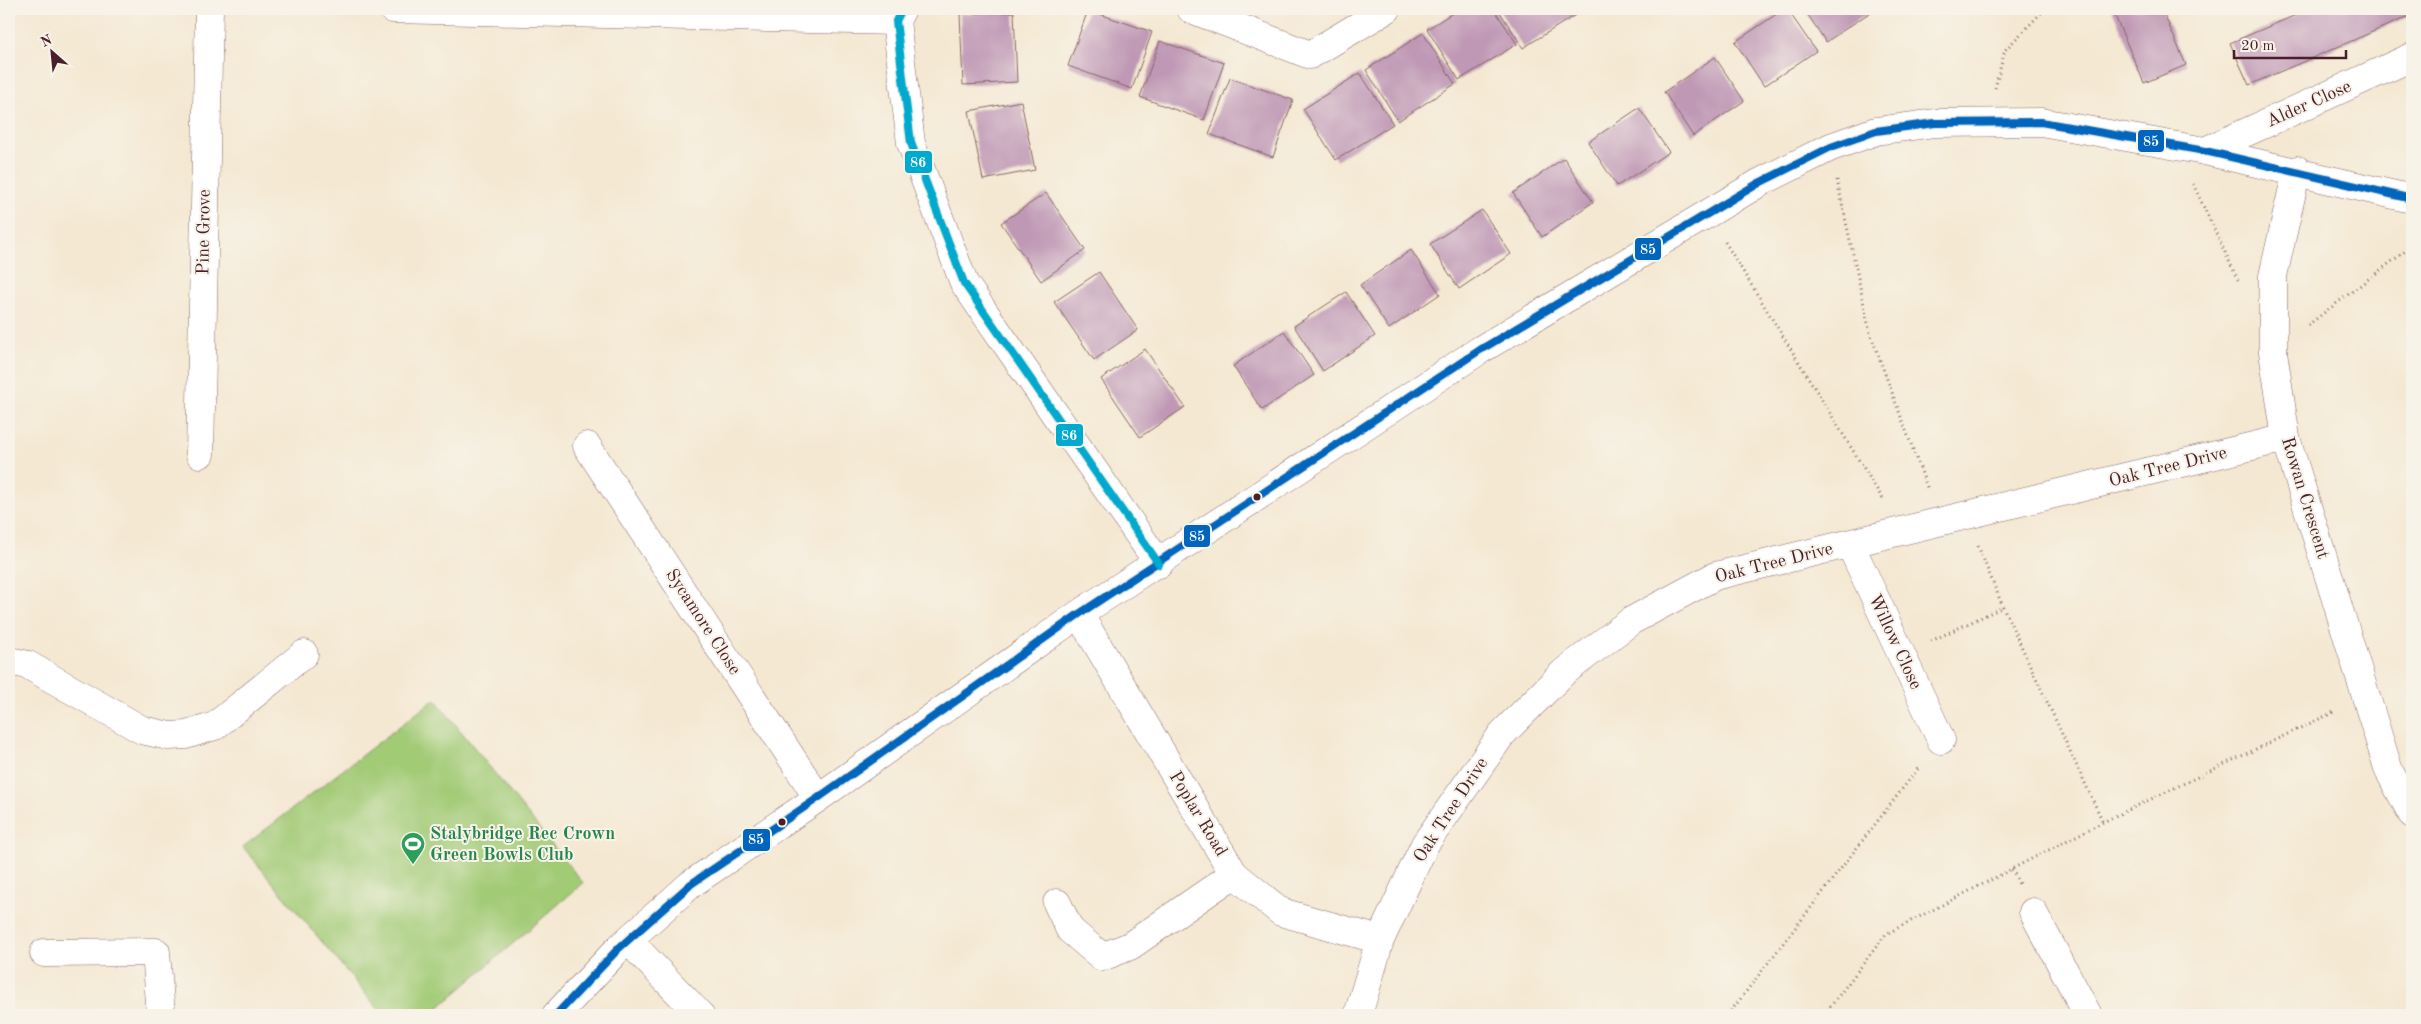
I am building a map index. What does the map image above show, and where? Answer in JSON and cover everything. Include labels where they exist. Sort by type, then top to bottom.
[{"type":"street","name":"Pine Grove","points":[[200,454],[209,9]]},
{"type":"street","points":[[393,9],[899,15],[911,143],[964,283],[1159,564]]},
{"type":"street","points":[[1191,9],[1310,55],[1387,9]]},
{"type":"street","name":"Alder Close","points":[[2206,151],[2412,57]]},
{"type":"street","points":[[556,1015],[628,940],[690,884],[818,798],[1079,614],[1159,564],[1480,350],[1759,183],[1830,147],[1876,131],[1935,123],[2041,122],[2206,151],[2297,170],[2412,199]]},
{"type":"street","name":"Rowan Crescent","points":[[2297,170],[2273,276],[2272,352],[2286,438],[2389,771],[2412,814]]},
{"type":"street","name":"Oak Tree Drive","points":[[1358,1015],[1380,940],[1425,844],[1502,734],[1564,672],[1631,621],[1715,576],[2286,438]]},
{"type":"street","name":"Sycamore Close","points":[[587,446],[818,798]]},
{"type":"street","name":"Willow Close","points":[[1850,544],[1941,740]]},
{"type":"street","name":"Poplar Road","points":[[1079,614],[1234,874],[1281,912],[1380,940]]},
{"type":"street","points":[[9,661],[28,665],[142,730],[169,736],[186,735],[215,726],[304,654]]},
{"type":"street","points":[[1057,903],[1070,930],[1102,957],[1130,946],[1234,874]]},
{"type":"street","points":[[2033,912],[2088,1015]]},
{"type":"street","points":[[628,940],[700,1015]]},
{"type":"street","points":[[44,953],[156,952],[161,1015]]},
{"type":"path","points":[[1987,123],[2005,50],[2045,9]]},
{"type":"path","points":[[2175,145],[2243,289]]},
{"type":"path","points":[[1830,147],[1870,333],[1953,519],[2003,607],[2103,822]]},
{"type":"path","points":[[1708,214],[1902,531]]},
{"type":"path","points":[[2272,352],[2412,246]]},
{"type":"path","points":[[1901,655],[2003,607]]},
{"type":"path","points":[[1824,1015],[1886,934],[2103,822],[2366,697]]},
{"type":"path","points":[[1728,1015],[1941,740]]},
{"type":"path","points":[[1732,1011],[1738,1015]]},
{"type":"green space","name":"Stalybridge Rec Crown Green Bowls Club","points":[[435,699],[583,883],[430,1015],[383,1015],[243,847]]},
{"type":"building","points":[[1459,9],[1494,9],[1517,44],[1459,80],[1427,29]]},
{"type":"building","points":[[1498,9],[1578,9],[1580,12],[1523,48]]},
{"type":"building","points":[[1784,9],[1787,9],[1816,51],[1764,86],[1735,42]]},
{"type":"building","points":[[1804,9],[1875,9],[1826,42]]},
{"type":"building","points":[[2112,9],[2162,9],[2186,65],[2144,83]]},
{"type":"building","points":[[2310,9],[2412,9],[2412,15],[2249,85],[2230,43]]},
{"type":"building","points":[[1088,10],[1152,32],[1132,89],[1068,66]]},
{"type":"building","points":[[1014,12],[1017,82],[963,85],[960,14]]},
{"type":"building","points":[[1423,33],[1455,84],[1398,121],[1366,70]]},
{"type":"building","points":[[1160,41],[1224,63],[1204,120],[1140,97]]},
{"type":"building","points":[[1715,57],[1744,101],[1693,136],[1664,92]]},
{"type":"building","points":[[1360,73],[1393,124],[1336,160],[1303,109]]},
{"type":"building","points":[[1230,78],[1293,100],[1273,157],[1209,134]]},
{"type":"building","points":[[1021,101],[1035,170],[983,180],[969,111]]},
{"type":"building","points":[[1639,108],[1669,152],[1617,186],[1588,142]]},
{"type":"building","points":[[1564,158],[1593,202],[1542,237],[1513,193]]},
{"type":"building","points":[[1046,193],[1085,250],[1041,281],[1001,223]]},
{"type":"building","points":[[1482,210],[1511,254],[1459,289],[1430,244]]},
{"type":"building","points":[[1411,250],[1440,294],[1389,329],[1360,285]]},
{"type":"building","points":[[1099,272],[1138,330],[1094,360],[1054,302]]},
{"type":"building","points":[[1346,292],[1375,336],[1323,371],[1294,326]]},
{"type":"building","points":[[1284,331],[1314,375],[1262,410],[1233,366]]},
{"type":"building","points":[[1145,349],[1185,407],[1140,437],[1101,379]]},
{"type":"transit line","name":"86","points":[[902,9],[896,21],[911,143],[964,283],[1159,564]]},
{"type":"transit line","name":"85","points":[[556,1015],[619,948],[691,884],[818,798],[1079,614],[1480,350],[1759,183],[1831,147],[1876,131],[1935,123],[2041,122],[2205,151],[2412,199]]},
{"type":"place","name":"Stalybridge Rec Crown Green Bowls Club","points":[[413,865]]}]
